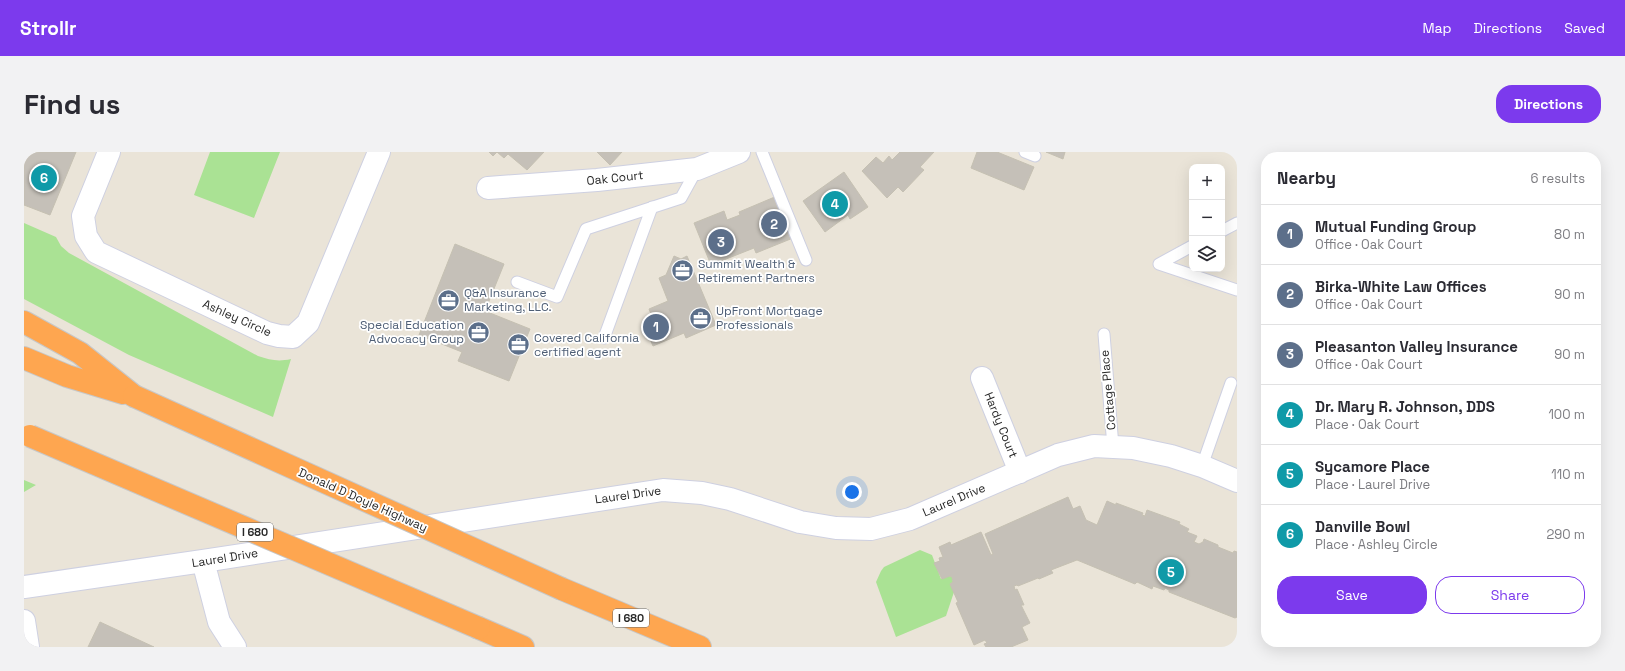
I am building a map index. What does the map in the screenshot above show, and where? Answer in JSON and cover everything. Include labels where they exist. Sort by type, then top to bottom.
[{"type":"highway","points":[[24,322],[80,353],[134,396]]},
{"type":"highway","name":"Donald D Doyle Highway","points":[[24,358],[67,376],[134,396],[562,589],[700,647]]},
{"type":"highway","name":"I 680","points":[[27,435],[523,647]]},
{"type":"street","name":"Ashley Circle","points":[[109,152],[83,216],[86,236],[96,252],[267,333],[293,337],[308,323],[379,152]]},
{"type":"street","name":"Oak Court","points":[[488,188],[602,180],[697,169],[739,152]]},
{"type":"street","name":"Hardy Court","points":[[982,378],[1020,472]]},
{"type":"street","name":"Laurel Drive","points":[[24,587],[203,562],[663,490],[709,494],[800,522],[836,528],[871,529],[910,519],[1058,455],[1094,446],[1133,448],[1171,456],[1202,466],[1237,481]]},
{"type":"street","points":[[203,562],[219,622],[235,647]]},
{"type":"street","points":[[24,621],[28,647]]},
{"type":"lane","points":[[762,152],[806,260]]},
{"type":"lane","points":[[517,282],[557,297],[586,229],[681,198],[697,169]]},
{"type":"lane","points":[[604,338],[652,207]]},
{"type":"lane","points":[[1225,229],[1237,223]]},
{"type":"lane","points":[[1189,248],[1159,264],[1237,290]]},
{"type":"lane","name":"Cottage Place","points":[[1104,334],[1113,447]]},
{"type":"lane","points":[[1202,466],[1232,383]]},
{"type":"green space","points":[[210,152],[280,152],[254,218],[194,195]]},
{"type":"green space","points":[[24,223],[56,237],[61,246],[69,253],[258,356],[274,360],[291,359],[273,417],[129,355],[24,299]]},
{"type":"green space","points":[[24,480],[36,485],[24,492]]},
{"type":"green space","points":[[920,550],[932,555],[941,579],[950,576],[952,577],[953,582],[950,584],[954,592],[946,616],[896,637],[876,582],[884,567]]},
{"type":"building","points":[[24,152],[76,152],[50,215],[24,205]]},
{"type":"building","points":[[489,152],[497,152],[493,156]]},
{"type":"building","points":[[497,152],[544,152],[527,170],[508,154],[504,158]]},
{"type":"building","points":[[597,152],[622,152],[610,165]]},
{"type":"building","points":[[900,152],[934,152],[920,167],[924,170],[903,192],[898,187],[887,198],[862,171],[876,157],[883,163],[889,156],[892,160]]},
{"type":"building","points":[[977,152],[997,152],[1034,167],[1024,190],[971,168]]},
{"type":"building","points":[[1046,152],[1065,152],[1063,159]]},
{"type":"building","points":[[844,172],[868,207],[850,219],[848,215],[825,232],[803,201]]},
{"type":"building","points":[[777,196],[793,238],[756,253],[754,248],[711,265],[694,223],[724,211],[727,220],[740,215],[739,212]]},
{"type":"building","points":[[455,244],[504,264],[485,311],[530,329],[509,381],[458,361],[462,352],[419,335]]},
{"type":"building","points":[[674,256],[681,259],[687,256],[716,325],[686,338],[684,333],[653,346],[643,323],[653,319],[649,309],[668,301],[659,278],[666,275]]},
{"type":"building","points":[[1068,497],[1073,509],[1080,506],[1086,520],[1097,525],[1107,501],[1143,513],[1142,515],[1145,516],[1147,510],[1180,522],[1179,524],[1189,529],[1187,532],[1197,536],[1194,542],[1199,544],[1203,542],[1204,539],[1233,553],[1234,551],[1237,552],[1237,617],[1235,618],[1169,592],[1169,590],[1165,588],[1164,590],[1153,586],[1152,589],[1137,582],[1135,584],[1077,560],[1051,570],[1053,573],[1039,579],[1038,578],[1018,586],[1014,586],[1015,590],[1017,589],[1024,605],[1021,605],[1030,623],[1022,627],[1028,640],[1011,647],[986,647],[984,644],[987,643],[985,640],[974,645],[956,603],[958,602],[950,584],[953,582],[952,577],[950,576],[942,579],[934,563],[940,561],[939,558],[943,557],[939,547],[950,542],[951,545],[981,532],[991,555],[993,554],[985,534]]},
{"type":"building","points":[[100,622],[154,647],[88,647]]},
{"type":"place","name":"Danville Bowl","points":[[44,178]]},
{"type":"place","name":"Dr. Mary R. Johnson, DDS","points":[[835,204]]},
{"type":"place","name":"Birka-White Law Offices","points":[[774,224]]},
{"type":"place","name":"Pleasanton Valley Insurance","points":[[721,242]]},
{"type":"place","name":"Summit Wealth & Retirement Partners","points":[[683,271]]},
{"type":"place","name":"Q&A Insurance Marketing, LLC.","points":[[448,300]]},
{"type":"place","name":"UpFront Mortgage Professionals","points":[[700,318]]},
{"type":"place","name":"Mutual Funding Group","points":[[656,327]]},
{"type":"place","name":"Special Education Advocacy Group","points":[[479,332]]},
{"type":"place","name":"Covered California certified agent","points":[[518,345]]},
{"type":"place","name":"Sycamore Place","points":[[1171,572]]}]
